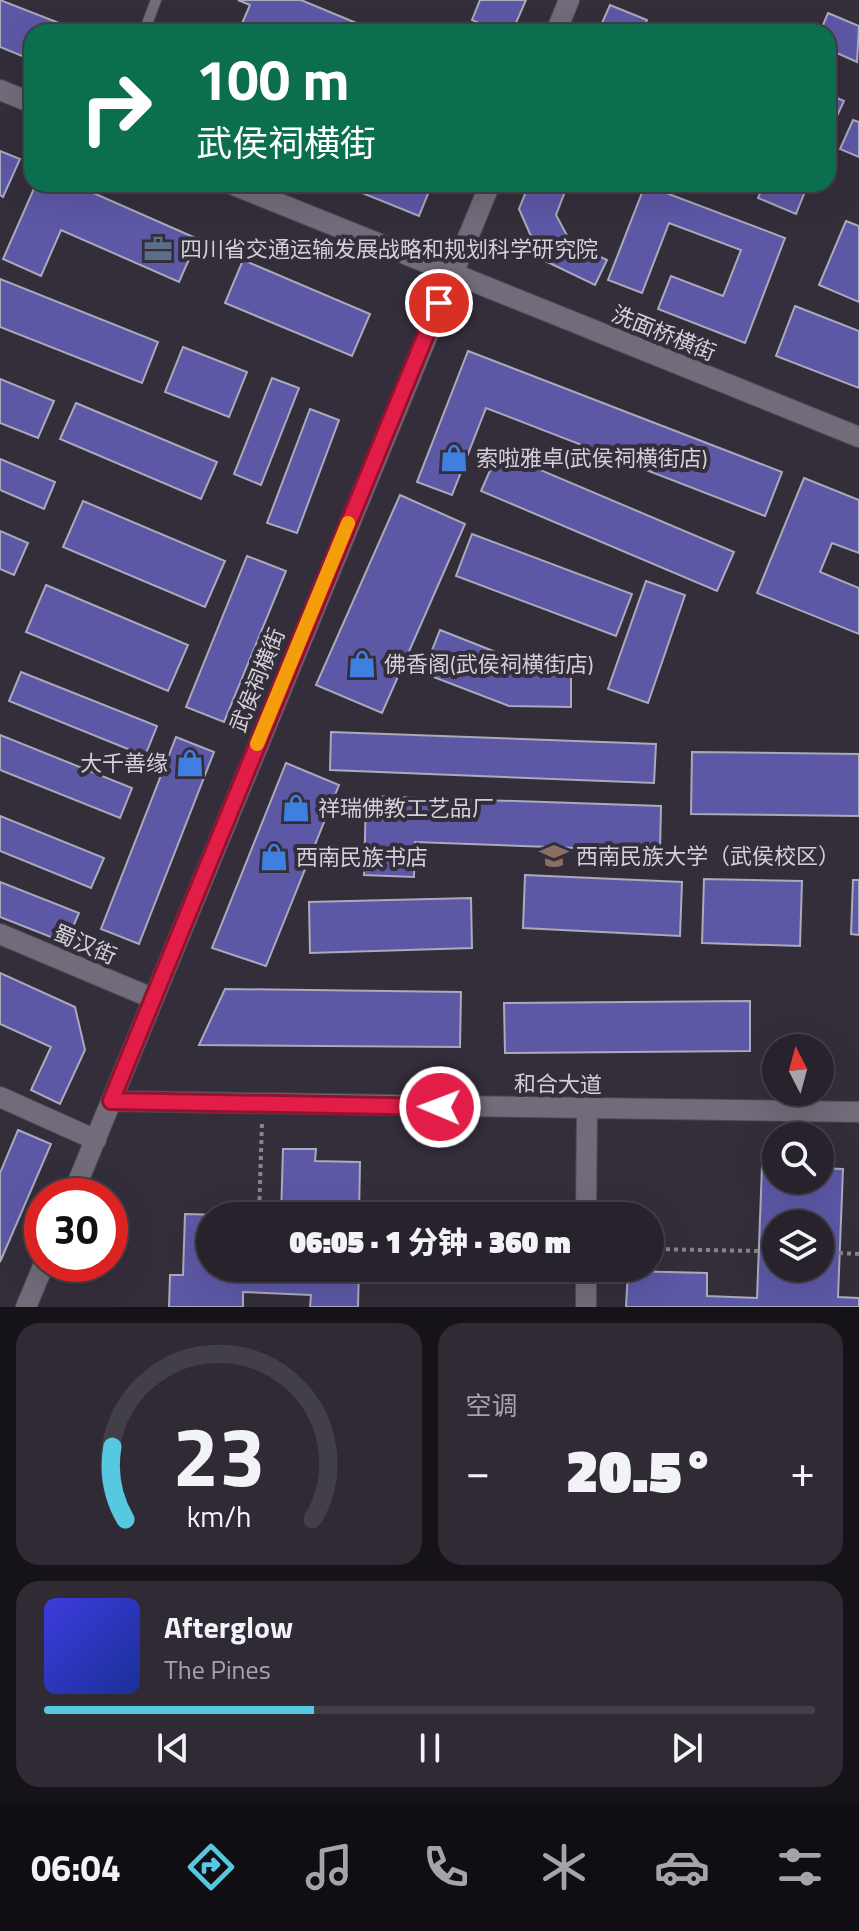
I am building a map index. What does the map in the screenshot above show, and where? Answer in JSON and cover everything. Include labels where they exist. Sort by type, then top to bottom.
[{"type":"street","points":[[559,24],[569,0]]},
{"type":"street","points":[[0,90],[24,100]]},
{"type":"street","name":"洗面桥横街","points":[[251,192],[859,437]]},
{"type":"street","name":"武侯祠横街","points":[[80,1178],[487,192]]},
{"type":"street","name":"蜀汉街","points":[[0,934],[152,998]]},
{"type":"street","points":[[0,1097],[96,1140]]},
{"type":"street","name":"和合大道","points":[[111,1101],[859,1112]]},
{"type":"street","points":[[586,1202],[587,1109]]},
{"type":"street","points":[[26,1307],[36,1282]]},
{"type":"street","points":[[586,1282],[586,1307]]},
{"type":"lane","points":[[147,24],[156,0]]},
{"type":"path","points":[[260,1202],[263,1104]]},
{"type":"path","points":[[664,1249],[759,1251]]},
{"type":"path","points":[[839,1253],[859,1254]]},
{"type":"building","points":[[0,0],[62,24],[24,24],[24,57],[0,47]]},
{"type":"building","points":[[238,0],[301,0],[359,24],[242,24],[250,5]]},
{"type":"building","points":[[480,0],[526,0],[516,24],[481,24],[472,20]]},
{"type":"building","points":[[610,5],[647,20],[645,24],[602,24]]},
{"type":"building","points":[[828,13],[859,26],[857,62],[836,53],[836,24],[823,24]]},
{"type":"building","points":[[836,98],[844,101],[836,118]]},
{"type":"building","points":[[853,120],[859,122],[859,157],[840,149]]},
{"type":"building","points":[[0,151],[20,159],[3,197],[0,195]]},
{"type":"building","points":[[32,192],[91,192],[198,239],[179,282],[61,230],[41,276],[3,259]]},
{"type":"building","points":[[360,192],[429,192],[419,216]]},
{"type":"building","points":[[526,192],[565,192],[556,215],[571,243],[607,260],[595,285],[541,259],[519,209]]},
{"type":"building","points":[[642,192],[663,192],[785,238],[745,343],[658,309],[671,276],[723,296],[741,250],[669,223],[642,293],[608,280]]},
{"type":"building","points":[[761,192],[805,192],[796,214],[758,198]]},
{"type":"building","points":[[846,221],[859,226],[859,302],[819,285]]},
{"type":"building","points":[[243,260],[370,314],[352,356],[225,303]]},
{"type":"building","points":[[0,279],[158,342],[142,383],[0,327]]},
{"type":"building","points":[[795,306],[859,331],[859,388],[776,356]]},
{"type":"building","points":[[183,347],[247,372],[229,417],[165,392]]},
{"type":"building","points":[[468,351],[782,472],[765,516],[486,408],[452,495],[417,482]]},
{"type":"building","points":[[272,378],[299,388],[261,485],[234,474]]},
{"type":"building","points":[[0,379],[54,401],[38,438],[0,423]]},
{"type":"building","points":[[76,403],[217,462],[201,499],[60,439]]},
{"type":"building","points":[[310,409],[339,420],[297,533],[267,523]]},
{"type":"building","points":[[498,452],[734,552],[717,591],[481,491]]},
{"type":"building","points":[[0,459],[55,482],[44,509],[0,490]]},
{"type":"building","points":[[804,478],[859,500],[859,553],[832,543],[820,572],[859,588],[859,634],[757,593]]},
{"type":"building","points":[[400,495],[465,524],[382,713],[316,685]]},
{"type":"building","points":[[83,501],[225,561],[205,607],[63,547]]},
{"type":"building","points":[[0,531],[28,543],[14,575],[0,569]]},
{"type":"building","points":[[472,534],[632,594],[616,636],[456,576]]},
{"type":"building","points":[[247,556],[286,571],[224,722],[186,707]]},
{"type":"building","points":[[646,581],[685,595],[648,703],[608,689]]},
{"type":"building","points":[[46,585],[188,645],[168,691],[26,632]]},
{"type":"building","points":[[440,630],[506,656],[571,656],[571,707],[509,706],[423,673]]},
{"type":"building","points":[[21,672],[157,726],[145,756],[9,701]]},
{"type":"building","points":[[331,732],[656,744],[654,783],[330,770]]},
{"type":"building","points":[[0,735],[132,788],[120,818],[0,770]]},
{"type":"building","points":[[176,737],[214,752],[139,944],[101,929]]},
{"type":"building","points":[[692,752],[859,754],[859,816],[691,814]]},
{"type":"building","points":[[286,763],[339,785],[266,966],[212,948]]},
{"type":"building","points":[[366,796],[661,806],[660,851],[415,842],[414,877],[364,875]]},
{"type":"building","points":[[0,816],[104,858],[91,888],[0,851]]},
{"type":"building","points":[[525,875],[682,882],[680,936],[523,928]]},
{"type":"building","points":[[704,879],[802,881],[800,946],[702,943]]},
{"type":"building","points":[[853,880],[859,880],[859,935],[851,934]]},
{"type":"building","points":[[0,882],[79,913],[66,943],[0,917]]},
{"type":"building","points":[[471,898],[472,948],[310,953],[309,902]]},
{"type":"building","points":[[0,973],[75,1007],[85,1050],[60,1104],[31,1090],[51,1047],[0,1024]]},
{"type":"building","points":[[225,989],[461,992],[460,1047],[199,1045]]},
{"type":"building","points":[[750,1001],[750,1051],[505,1053],[504,1003]]},
{"type":"building","points":[[18,1130],[51,1144],[36,1178],[24,1178],[24,1206],[0,1262],[0,1173]]},
{"type":"building","points":[[283,1149],[316,1149],[315,1161],[360,1162],[359,1202],[281,1202]]},
{"type":"building","points":[[762,1166],[762,1194],[834,1194],[834,1169],[843,1169],[838,1297],[859,1298],[859,1307],[626,1307],[627,1282],[664,1282],[664,1272],[707,1273],[707,1296],[757,1298]]},
{"type":"building","points":[[185,1214],[196,1214],[196,1282],[359,1282],[358,1307],[310,1307],[311,1295],[243,1292],[243,1307],[169,1307],[170,1275],[183,1275]]},
{"type":"slow traffic","points":[[257,744],[348,523]]},
{"type":"place","name":"四川省交通运输发展战略和规划科学研究院","points":[[158,249]]},
{"type":"place","name":"索啦雅卓(武侯祠横街店)","points":[[454,458]]},
{"type":"place","name":"佛香阁(武侯祠横街店)","points":[[362,664]]},
{"type":"place","name":"大千善缘","points":[[190,763]]},
{"type":"place","name":"祥瑞佛教工艺品厂","points":[[296,808]]},
{"type":"place","name":"西南民族大学（武侯校区）","points":[[554,856]]},
{"type":"place","name":"西南民族书店","points":[[274,857]]},
{"type":"route","points":[[439,303],[111,1101],[440,1107]]}]
